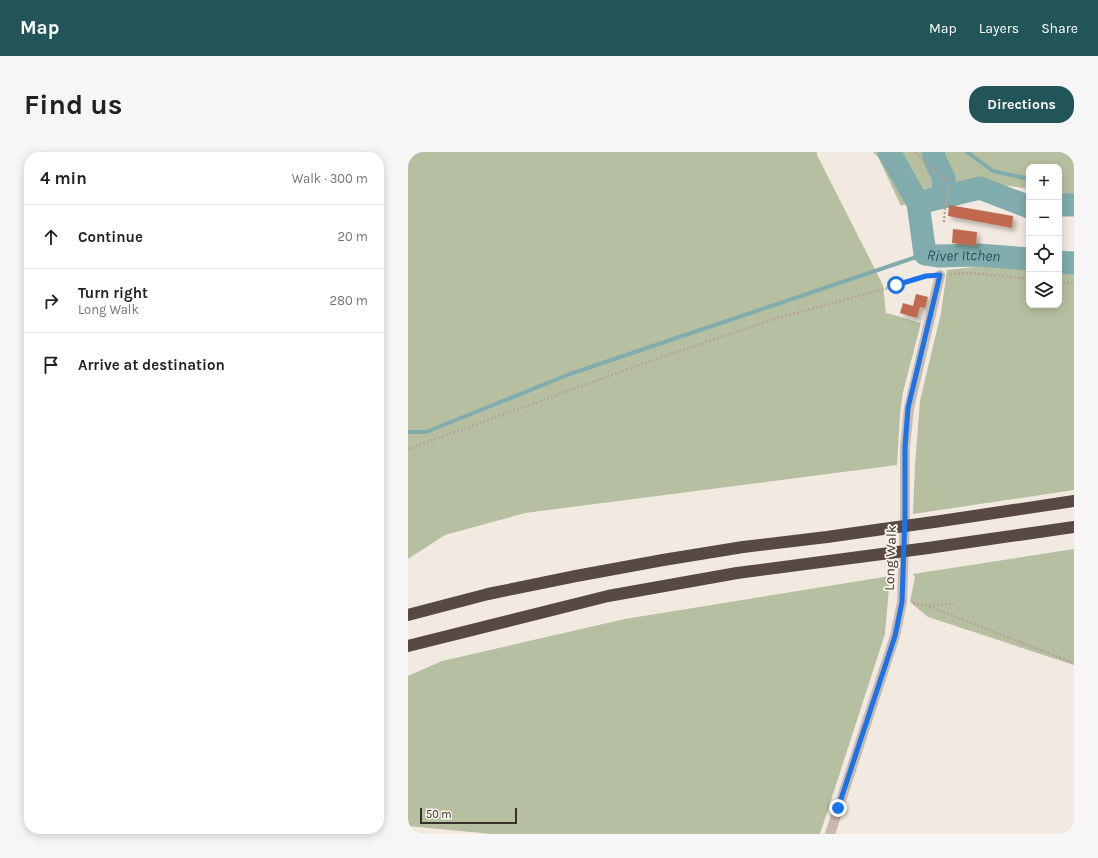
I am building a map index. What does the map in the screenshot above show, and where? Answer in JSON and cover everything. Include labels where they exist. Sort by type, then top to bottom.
[{"type":"highway","points":[[408,615],[488,594],[641,564],[743,547],[827,537],[1074,501]]},
{"type":"highway","points":[[408,646],[608,596],[737,573],[1074,527]]},
{"type":"street","name":"Long Walk","points":[[830,834],[895,636],[902,602],[905,516],[905,447],[908,408],[940,275]]},
{"type":"path","points":[[916,152],[928,167],[949,181],[946,205],[944,209],[944,223]]},
{"type":"path","points":[[408,449],[634,367],[777,318],[881,290],[926,276],[974,274],[1026,279]]},
{"type":"path","points":[[1062,282],[1074,283]]},
{"type":"path","points":[[954,604],[925,605],[1074,663]]},
{"type":"green space","points":[[408,152],[817,152],[817,155],[883,285],[886,314],[887,313],[921,323],[903,392],[897,465],[525,513],[445,535],[408,559]]},
{"type":"green space","points":[[873,152],[1074,152],[1074,196],[1062,194],[1062,164],[1026,164],[1026,189],[975,181],[901,206],[878,157]]},
{"type":"green space","points":[[1074,257],[1074,490],[913,514],[920,401],[941,313],[947,270],[1026,261],[1026,308],[1062,308],[1062,258]]},
{"type":"green space","points":[[1074,549],[1074,665],[928,617],[910,602],[915,577],[913,574]]},
{"type":"green space","points":[[890,576],[885,634],[820,834],[492,834],[408,826],[408,676],[442,661],[625,619]]},
{"type":"building","points":[[949,205],[1013,216],[1012,228],[948,216]]},
{"type":"building","points":[[953,229],[977,232],[976,246],[952,243]]},
{"type":"building","points":[[916,294],[928,297],[925,308],[920,307],[917,318],[900,313],[903,303],[913,306]]},
{"type":"waterway","name":"River Itchen","points":[[889,152],[918,203],[925,254],[938,256],[978,255],[1026,259]]},
{"type":"waterway","name":"River Itchen","points":[[933,152],[935,160],[944,178],[943,197]]},
{"type":"waterway","points":[[967,152],[993,171],[1026,178]]},
{"type":"waterway","name":"River Itchen","points":[[918,203],[980,188],[1026,206]]},
{"type":"waterway","name":"River Itchen","points":[[1062,205],[1074,205]]},
{"type":"waterway","points":[[408,432],[426,432],[570,374],[925,254]]},
{"type":"waterway","name":"River Itchen","points":[[1062,262],[1074,263]]},
{"type":"route","points":[[838,808],[895,636],[902,602],[905,516],[905,447],[908,408],[940,275],[926,276],[896,285]]}]
